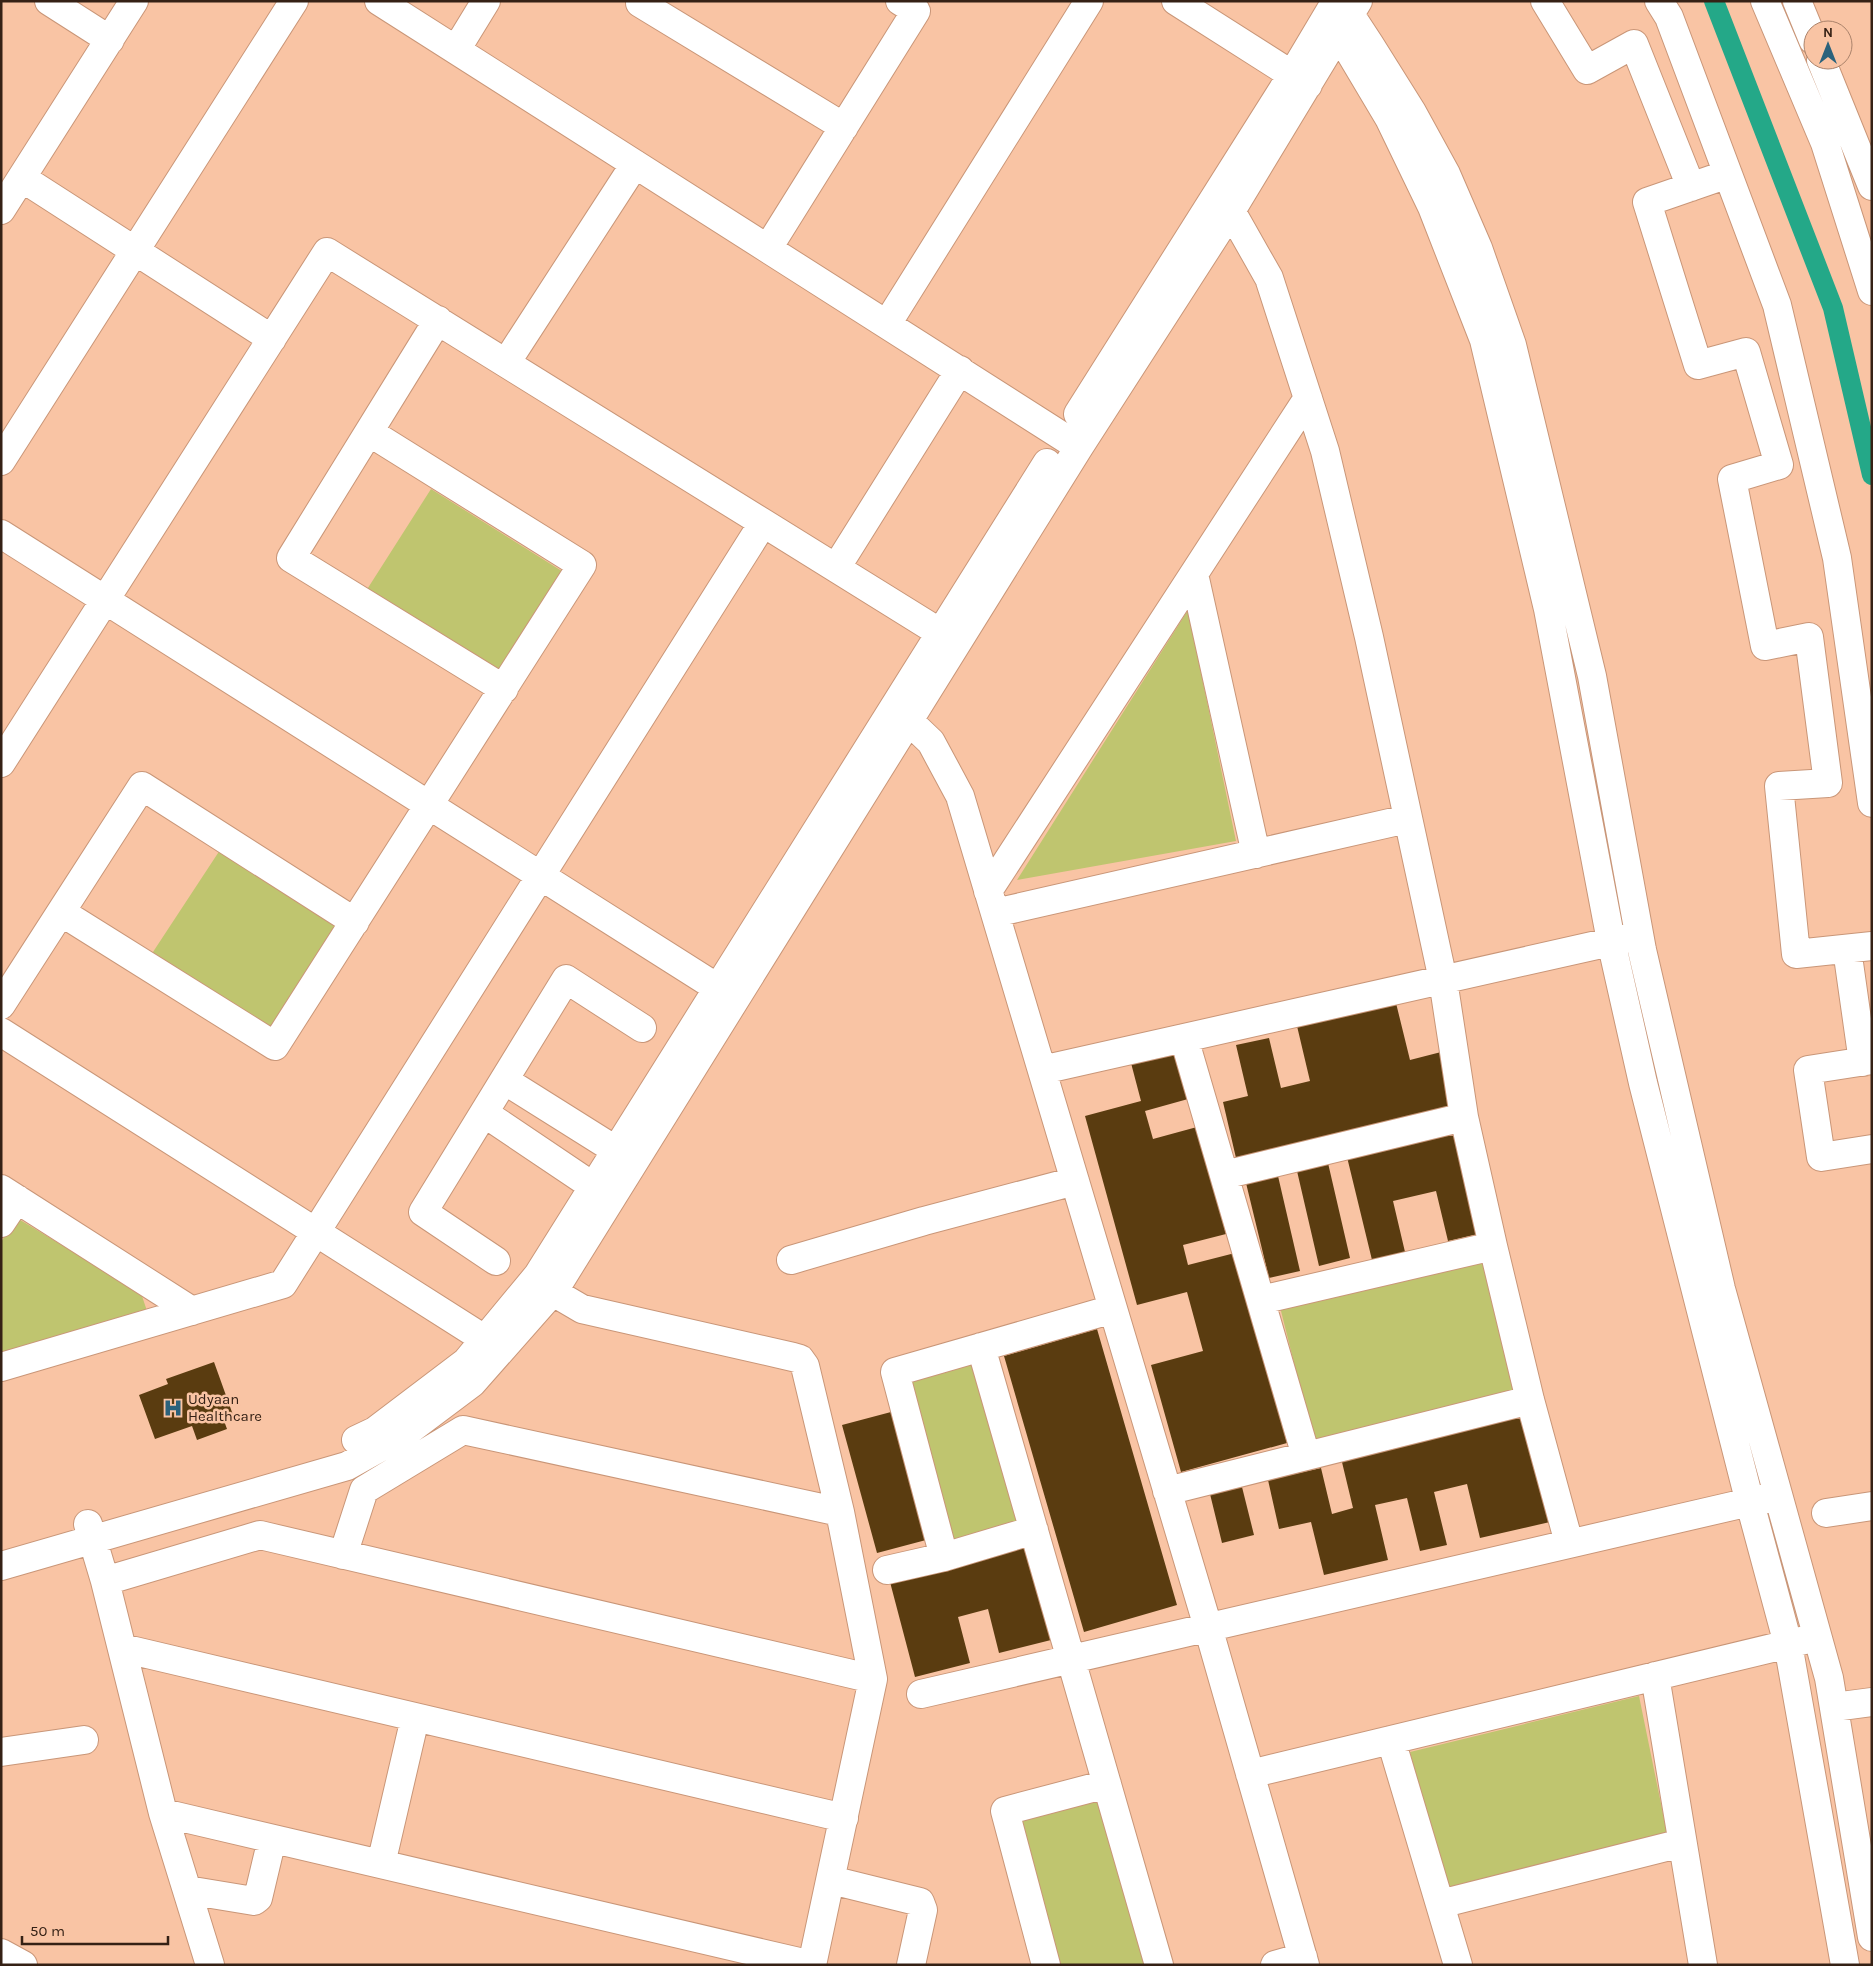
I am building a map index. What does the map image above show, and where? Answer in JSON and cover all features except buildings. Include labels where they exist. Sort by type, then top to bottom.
[{"type":"street","points":[[49,1],[110,40]]},
{"type":"street","points":[[134,1],[9,191],[135,251],[272,339]]},
{"type":"street","points":[[1,461],[294,1]]},
{"type":"street","points":[[379,1],[1071,442]]},
{"type":"street","points":[[456,50],[486,1]]},
{"type":"street","points":[[642,1],[640,3],[844,128]]},
{"type":"street","points":[[768,248],[916,11],[900,1]]},
{"type":"street","points":[[887,324],[1089,1]]},
{"type":"street","points":[[1176,1],[1300,80]]},
{"type":"street","points":[[1545,1],[1587,70],[1634,44],[1691,187]]},
{"type":"street","points":[[1660,1],[1669,17],[1777,306],[1837,558],[1872,803]]},
{"type":"street","points":[[1764,1],[1825,143],[1872,291]]},
{"type":"street","points":[[1798,1],[1805,20]]},
{"type":"street","points":[[1,1566],[91,1532],[325,1455],[375,1431],[466,1362],[493,1344],[553,1292],[727,994],[1341,13],[1412,112],[1446,174],[1478,248],[1491,322],[1484,340],[1550,560],[1574,602],[1592,676],[1639,935],[1721,1289],[1829,1678],[1869,1899],[1872,1937]]},
{"type":"street","points":[[1825,70],[1872,186]]},
{"type":"street","points":[[1071,442],[1231,211],[1300,80]]},
{"type":"street","points":[[506,362],[635,164]]},
{"type":"street","points":[[1728,174],[1647,202],[1698,365],[1746,352],[1779,465],[1732,479],[1765,646],[1809,637],[1828,783],[1779,786],[1796,954],[1859,947],[1868,1061],[1808,1070],[1821,1157],[1872,1149]]},
{"type":"street","points":[[1231,211],[1269,278],[1325,451],[1369,637],[1443,980],[1464,1117],[1530,1400],[1569,1543]]},
{"type":"street","points":[[1,764],[327,252],[949,638]]},
{"type":"street","points":[[438,320],[291,558],[504,689]]},
{"type":"street","points":[[836,568],[960,370]]},
{"type":"street","points":[[991,902],[1194,574],[1308,398]]},
{"type":"street","points":[[61,912],[275,1046],[355,922],[582,566],[369,432]]},
{"type":"street","points":[[1,1367],[283,1284],[763,523]]},
{"type":"street","points":[[1,534],[727,994]]},
{"type":"street","points":[[1550,560],[1548,609],[1611,941],[1643,1083],[1750,1503],[1788,1644],[1845,1965]]},
{"type":"street","points":[[1194,574],[1256,854]]},
{"type":"street","points":[[1548,609],[1574,602]]},
{"type":"street","points":[[493,1344],[617,1151],[727,994],[909,721],[949,638]]},
{"type":"street","points":[[909,721],[931,742],[960,796],[1208,1627],[1304,1961],[1275,1965]]},
{"type":"street","points":[[1,1005],[142,786],[355,922]]},
{"type":"street","points":[[991,902],[1256,854],[1407,819]]},
{"type":"street","points":[[1042,1070],[1639,935]]},
{"type":"street","points":[[496,1261],[423,1212],[566,979],[642,1028]]},
{"type":"street","points":[[1,1032],[493,1344]]},
{"type":"street","points":[[1184,1038],[1306,1456]]},
{"type":"street","points":[[504,1080],[617,1151]]},
{"type":"street","points":[[484,1113],[594,1187]]},
{"type":"street","points":[[1224,1175],[1464,1117]]},
{"type":"street","points":[[791,1260],[1075,1180]]},
{"type":"street","points":[[1,1223],[9,1194],[192,1311]]},
{"type":"street","points":[[1260,1300],[1493,1246]]},
{"type":"street","points":[[163,1813],[812,1965],[873,1678],[840,1512],[805,1366],[800,1359],[582,1309],[553,1292]]},
{"type":"street","points":[[944,1557],[895,1372],[1113,1309]]},
{"type":"street","points":[[982,1347],[1160,1965]]},
{"type":"street","points":[[1167,1491],[1530,1400]]},
{"type":"street","points":[[343,1555],[364,1490],[463,1430],[840,1512]]},
{"type":"street","points":[[921,1694],[1778,1495]]},
{"type":"street","points":[[1826,1513],[1872,1506]]},
{"type":"street","points":[[887,1570],[944,1557],[1034,1530]]},
{"type":"street","points":[[1,1550],[91,1532]]},
{"type":"street","points":[[91,1532],[163,1813],[210,1965]]},
{"type":"street","points":[[105,1581],[260,1535],[873,1678]]},
{"type":"street","points":[[1250,1774],[1817,1637]]},
{"type":"street","points":[[122,1648],[844,1818]]},
{"type":"street","points":[[1655,1676],[1703,1965]]},
{"type":"street","points":[[1834,1707],[1872,1702]]},
{"type":"street","points":[[381,1864],[415,1718]]},
{"type":"street","points":[[1,1752],[84,1740]]},
{"type":"street","points":[[1391,1740],[1458,1965]]},
{"type":"street","points":[[1046,1965],[1005,1811],[1108,1784]]},
{"type":"street","points":[[186,1890],[254,1901],[258,1898],[272,1839]]},
{"type":"street","points":[[1440,1904],[1682,1843]]},
{"type":"street","points":[[831,1880],[920,1902],[923,1910],[911,1965]]},
{"type":"street","points":[[1,1953],[23,1965]]},
{"type":"green space","points":[[431,489],[565,573],[500,675],[366,591]]},
{"type":"green space","points":[[1188,610],[1236,841],[1017,880]]},
{"type":"green space","points":[[220,850],[338,925],[269,1031],[151,955]]},
{"type":"green space","points":[[17,1218],[141,1293],[148,1314],[1,1358],[1,1242]]},
{"type":"green space","points":[[1483,1257],[1516,1393],[1314,1443],[1280,1307]]},
{"type":"green space","points":[[974,1359],[1021,1525],[951,1544],[905,1378]]},
{"type":"green space","points":[[1639,1696],[1668,1838],[1446,1890],[1410,1752]]},
{"type":"green space","points":[[1096,1798],[1146,1965],[1059,1965],[1021,1819]]},
{"type":"waterway","points":[[1714,1],[1833,308],[1872,475]]},
{"type":"place","name":"Udyaan Healthcare","points":[[173,1408]]}]
